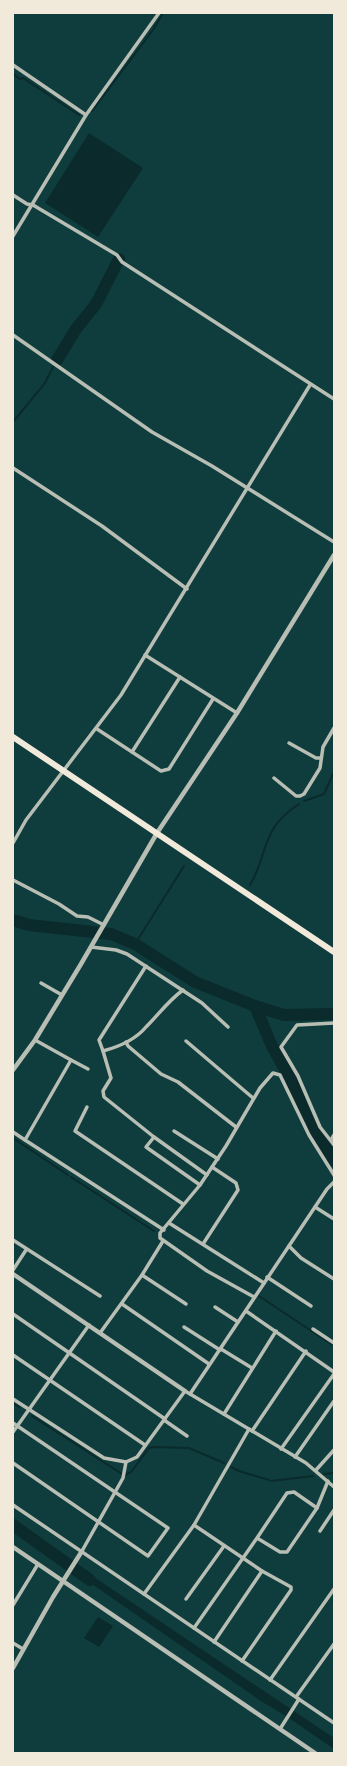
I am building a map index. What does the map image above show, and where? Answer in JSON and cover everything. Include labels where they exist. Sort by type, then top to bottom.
[{"type":"main road","points":[[13,737],[334,952]]},
{"type":"street","points":[[13,236],[86,115],[159,13]]},
{"type":"street","points":[[13,65],[86,115]]},
{"type":"street","points":[[13,195],[27,204],[33,205],[117,255],[122,262],[310,385],[334,399]]},
{"type":"street","points":[[13,335],[152,432],[212,466],[334,542]]},
{"type":"street","points":[[13,843],[26,820],[97,729],[121,695],[310,385]]},
{"type":"street","points":[[13,468],[102,526],[187,589]]},
{"type":"street","points":[[13,1070],[35,1040],[104,926],[157,833],[237,714],[334,554]]},
{"type":"street","points":[[145,656],[237,714]]},
{"type":"street","points":[[132,752],[180,677]]},
{"type":"street","points":[[97,729],[161,770],[169,769],[213,699]]},
{"type":"street","points":[[274,778],[296,796],[304,794],[320,768],[322,747],[334,728]]},
{"type":"street","points":[[288,743],[316,758],[321,758]]},
{"type":"street","points":[[13,880],[59,904],[77,916],[88,917],[104,926]]},
{"type":"street","points":[[91,947],[127,954],[202,1003],[228,1027]]},
{"type":"street","points":[[146,966],[99,1040],[111,1078],[103,1091],[104,1098],[154,1137],[207,1175]]},
{"type":"street","points":[[41,983],[62,995]]},
{"type":"street","points":[[103,1051],[126,1042],[146,1028],[168,1001],[183,990]]},
{"type":"street","points":[[334,1023],[297,1024],[281,1047],[298,1076],[320,1127],[334,1145]]},
{"type":"street","points":[[35,1040],[88,1069]]},
{"type":"street","points":[[126,1042],[128,1046],[161,1074],[178,1082],[236,1127]]},
{"type":"street","points":[[186,1042],[253,1098]]},
{"type":"street","points":[[25,1140],[71,1060]]},
{"type":"street","points":[[254,1297],[207,1271],[160,1238],[160,1233],[200,1185],[218,1159],[253,1098],[273,1073],[280,1075],[309,1135],[334,1175]]},
{"type":"street","points":[[87,1107],[75,1130],[183,1204]]},
{"type":"street","points":[[174,1131],[218,1159]]},
{"type":"street","points":[[13,1132],[164,1230]]},
{"type":"street","points":[[331,1140],[334,1135]]},
{"type":"street","points":[[154,1137],[146,1147],[200,1185]]},
{"type":"street","points":[[203,1244],[238,1190],[236,1183],[212,1168]]},
{"type":"street","points":[[13,1398],[104,1458],[126,1462],[137,1457],[165,1419],[188,1393],[220,1349],[327,1189],[334,1182]]},
{"type":"street","points":[[315,1207],[334,1219]]},
{"type":"street","points":[[169,1223],[264,1283]]},
{"type":"street","points":[[13,1240],[26,1250],[100,1296]]},
{"type":"street","points":[[100,1333],[142,1275],[163,1240]]},
{"type":"street","points":[[289,1246],[301,1258],[334,1278]]},
{"type":"street","points":[[13,1270],[26,1250]]},
{"type":"street","points":[[13,1274],[89,1324],[188,1393],[316,1470],[334,1487]]},
{"type":"street","points":[[142,1275],[186,1304]]},
{"type":"street","points":[[267,1277],[311,1306]]},
{"type":"street","points":[[122,1304],[209,1364]]},
{"type":"street","points":[[215,1307],[238,1322]]},
{"type":"street","points":[[246,1310],[306,1351],[334,1373],[281,1449]]},
{"type":"street","points":[[13,1314],[188,1436]]},
{"type":"street","points":[[13,1432],[89,1324]]},
{"type":"street","points":[[184,1327],[252,1368]]},
{"type":"street","points":[[313,1330],[334,1343]]},
{"type":"street","points":[[224,1414],[276,1331]]},
{"type":"street","points":[[144,1594],[194,1525],[250,1430],[306,1351]]},
{"type":"street","points":[[13,1356],[145,1445]]},
{"type":"street","points":[[295,1457],[334,1402]]},
{"type":"street","points":[[13,1423],[168,1528],[148,1556],[13,1463]]},
{"type":"street","points":[[316,1470],[334,1450]]},
{"type":"street","points":[[13,1668],[123,1478],[126,1462]]},
{"type":"street","points":[[257,1538],[280,1552],[287,1552],[317,1508],[328,1482]]},
{"type":"street","points":[[194,1628],[287,1493],[294,1492],[317,1508]]},
{"type":"street","points":[[13,1505],[80,1554],[144,1594],[334,1723]]},
{"type":"street","points":[[320,1531],[334,1510]]},
{"type":"street","points":[[194,1525],[262,1571],[291,1587],[291,1590],[242,1661]]},
{"type":"street","points":[[186,1599],[224,1546]]},
{"type":"street","points":[[13,1547],[64,1579],[315,1753]]},
{"type":"street","points":[[13,1605],[38,1564]]},
{"type":"street","points":[[214,1642],[262,1571]]},
{"type":"street","points":[[270,1680],[334,1589]]},
{"type":"street","points":[[13,1644],[23,1650]]},
{"type":"street","points":[[280,1729],[297,1698],[334,1644]]},
{"type":"water","points":[[89,133],[143,168],[98,237],[45,203]]},
{"type":"water","points":[[79,1567],[334,1738],[334,1749],[261,1701],[76,1573]]},
{"type":"water","points":[[98,1617],[113,1626],[99,1647],[84,1638]]},
{"type":"waterway","points":[[92,111],[153,30],[163,13]]},
{"type":"waterway","points":[[13,74],[20,79],[23,78],[79,115]]},
{"type":"waterway","points":[[57,360],[76,329],[96,304],[119,259]]},
{"type":"waterway","points":[[13,422],[45,383],[53,367]]},
{"type":"waterway","points":[[304,801],[324,794],[334,772]]},
{"type":"waterway","points":[[250,885],[257,872],[273,829],[283,817],[299,804]]},
{"type":"waterway","points":[[135,944],[184,866]]},
{"type":"waterway","points":[[13,920],[29,925],[111,934],[135,944],[195,982],[255,1006],[284,1015],[334,1014]]},
{"type":"waterway","points":[[255,1006],[271,1044],[292,1082],[308,1120],[334,1161]]},
{"type":"waterway","points":[[13,1138],[68,1175]]},
{"type":"waterway","points":[[71,1177],[154,1231]]},
{"type":"waterway","points":[[259,1296],[334,1346]]},
{"type":"waterway","points":[[13,1403],[19,1407]]},
{"type":"waterway","points":[[32,1416],[122,1474]]},
{"type":"waterway","points":[[125,1475],[131,1472],[149,1448],[153,1447],[189,1448],[224,1463]]},
{"type":"waterway","points":[[231,1467],[269,1480]]},
{"type":"waterway","points":[[324,1474],[334,1473]]},
{"type":"waterway","points":[[271,1481],[313,1476]]},
{"type":"waterway","points":[[13,1525],[90,1580]]}]
